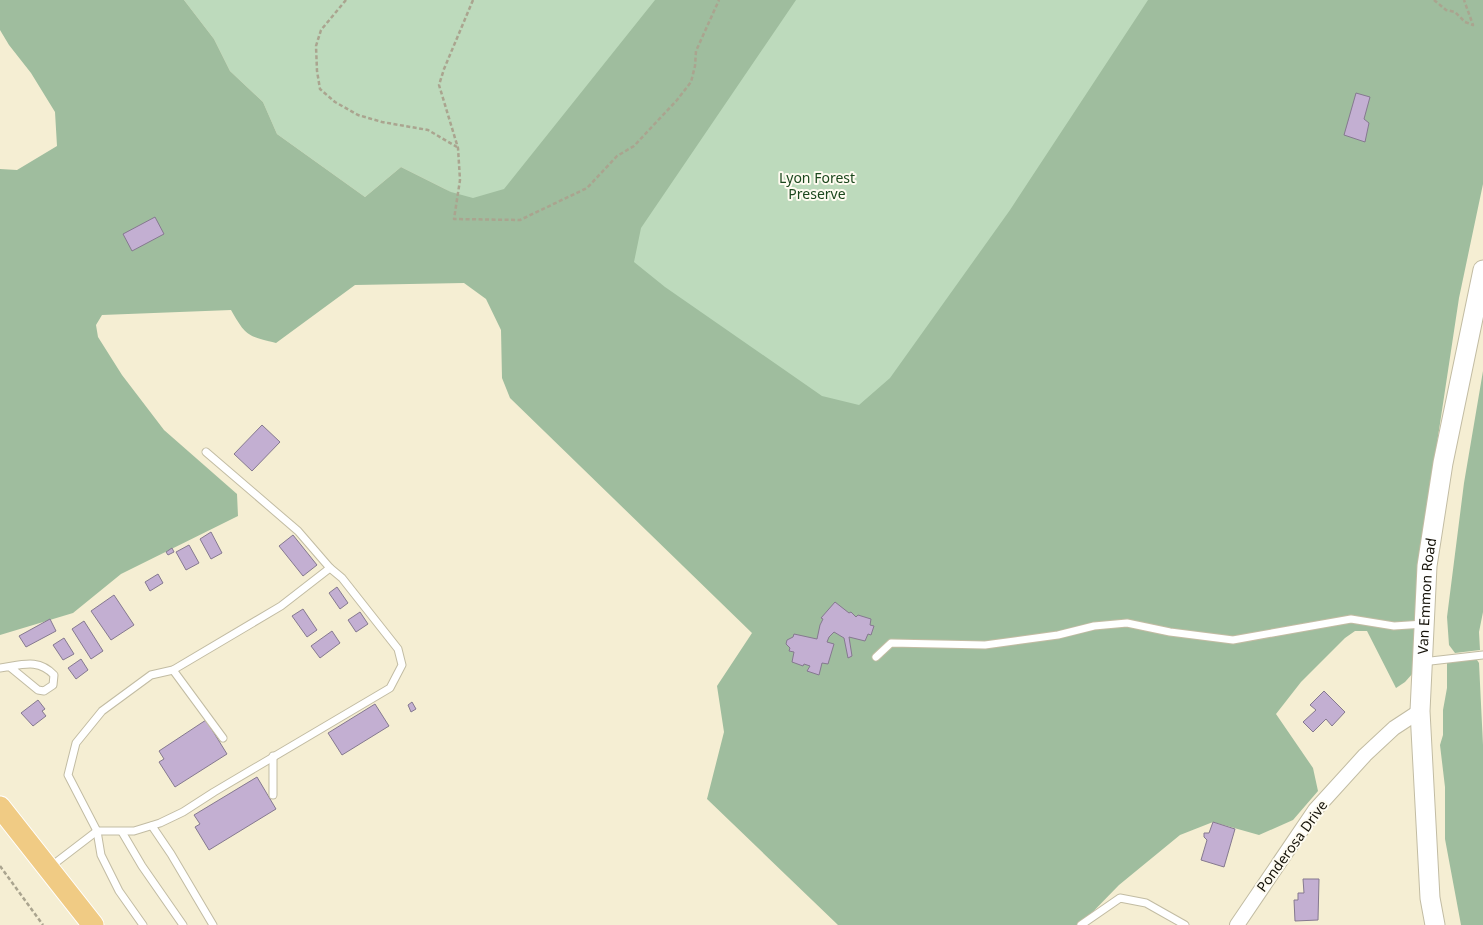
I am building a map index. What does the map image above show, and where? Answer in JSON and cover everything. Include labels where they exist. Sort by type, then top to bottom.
[{"type":"main road","points":[[0,806],[93,925]]},
{"type":"street","name":"Van Emmon Road","points":[[1435,925],[1430,898],[1420,711],[1428,566],[1443,463],[1483,270]]},
{"type":"street","name":"Ponderosa Drive","points":[[1237,925],[1315,810],[1394,728],[1420,711]]},
{"type":"lane","points":[[48,868],[97,831],[134,831],[152,826],[183,812],[390,688],[402,665],[398,649],[342,578],[330,568],[298,531],[206,452]]},
{"type":"lane","points":[[144,925],[118,891],[101,855],[97,831],[68,775],[76,743],[102,711],[151,675],[173,670],[281,606],[330,568]]},
{"type":"lane","points":[[876,657],[891,643],[985,645],[1058,635],[1094,626],[1127,623],[1170,632],[1233,640],[1351,619],[1394,626],[1424,624]]},
{"type":"lane","points":[[1422,662],[1483,655]]},
{"type":"lane","points":[[0,668],[36,663],[47,667],[54,676],[53,684],[44,691],[38,690],[10,667]]},
{"type":"lane","points":[[173,670],[223,738]]},
{"type":"lane","points":[[273,795],[274,756]]},
{"type":"lane","points":[[152,826],[213,925]]},
{"type":"lane","points":[[122,832],[142,866],[183,925]]},
{"type":"lane","points":[[1081,925],[1120,898],[1146,903],[1185,925]]},
{"type":"path","points":[[346,0],[321,30],[316,46],[320,89],[335,102],[358,115],[382,122],[428,130],[458,148]]},
{"type":"path","points":[[472,0],[439,85],[458,148],[460,180],[454,219],[520,220],[587,188],[617,156],[634,146],[677,100],[691,82],[696,51],[719,0]]},
{"type":"path","points":[[1434,0],[1446,10],[1454,12],[1465,22],[1473,25],[1464,0]]},
{"type":"path","points":[[0,866],[43,925]]},
{"type":"green space","points":[[0,0],[184,0],[214,39],[230,71],[263,102],[277,134],[365,197],[401,167],[451,192],[473,198],[504,189],[655,0],[796,0],[641,228],[634,262],[665,287],[822,396],[859,405],[890,378],[1010,210],[1148,0],[1483,0],[1483,184],[1459,298],[1434,463],[1413,673],[1396,688],[1367,631],[1355,631],[1345,638],[1301,682],[1276,714],[1313,768],[1318,791],[1293,820],[1259,835],[1213,822],[1180,835],[1119,885],[1080,925],[838,925],[707,799],[724,732],[717,686],[752,633],[510,398],[502,378],[501,330],[486,299],[464,283],[355,285],[276,343],[248,334],[231,310],[102,315],[96,325],[98,337],[122,375],[164,430],[237,494],[238,516],[121,574],[73,613],[0,635],[0,169],[17,170],[57,146],[55,112],[31,73],[0,30]]},
{"type":"green space","name":"Lyon Forest Preserve","points":[[184,0],[1161,0],[881,432],[445,189],[401,167],[365,197],[277,134],[263,102],[230,71],[214,39]]},
{"type":"green space","points":[[1483,371],[1483,612],[1479,632],[1480,650],[1455,653],[1449,645],[1447,617],[1464,483]]},
{"type":"green space","points":[[1475,657],[1479,663],[1483,745],[1483,925],[1461,925],[1445,839],[1445,787],[1440,745],[1443,735],[1447,663]]},
{"type":"building","points":[[1356,93],[1370,97],[1364,119],[1369,123],[1365,142],[1344,135]]},
{"type":"building","points":[[155,217],[164,234],[132,251],[123,234]]},
{"type":"building","points":[[262,425],[280,442],[252,471],[234,454]]},
{"type":"building","points":[[211,532],[222,553],[211,559],[200,539]]},
{"type":"building","points":[[293,535],[317,565],[303,576],[279,546]]},
{"type":"building","points":[[189,545],[199,563],[186,570],[176,552]]},
{"type":"building","points":[[172,548],[174,552],[168,555],[166,552]]},
{"type":"building","points":[[158,574],[163,583],[150,591],[145,582]]},
{"type":"building","points":[[337,587],[348,603],[340,609],[329,593]]},
{"type":"building","points":[[114,595],[134,625],[111,640],[91,611]]},
{"type":"building","points":[[835,602],[856,617],[858,615],[871,619],[870,625],[874,626],[871,635],[868,634],[865,641],[849,637],[852,656],[848,658],[844,638],[834,632],[827,642],[834,644],[828,664],[822,663],[819,675],[807,671],[810,666],[804,664],[803,666],[792,662],[794,652],[789,651],[790,648],[786,644],[787,640],[793,637],[794,634],[817,639],[823,619],[821,618]]},
{"type":"building","points":[[303,609],[317,630],[307,637],[292,616]]},
{"type":"building","points":[[360,612],[368,624],[356,632],[348,620]]},
{"type":"building","points":[[50,619],[56,631],[26,647],[19,636]]},
{"type":"building","points":[[84,621],[103,651],[91,659],[72,629]]},
{"type":"building","points":[[332,631],[340,643],[320,658],[311,646]]},
{"type":"building","points":[[64,638],[74,654],[63,660],[53,645]]},
{"type":"building","points":[[81,659],[88,670],[76,679],[68,668]]},
{"type":"building","points":[[1324,691],[1345,712],[1332,726],[1326,719],[1313,732],[1303,722],[1316,710],[1310,705]]},
{"type":"building","points":[[38,700],[45,709],[42,711],[46,716],[33,726],[21,713]]},
{"type":"building","points":[[412,702],[416,709],[411,712],[408,705]]},
{"type":"building","points":[[375,704],[389,726],[342,755],[328,733]]},
{"type":"building","points":[[206,720],[227,754],[175,787],[159,762],[164,759],[159,751]]},
{"type":"building","points":[[257,777],[276,809],[209,850],[195,827],[200,824],[194,815]]},
{"type":"building","points":[[1213,822],[1235,829],[1224,867],[1201,860],[1207,840],[1204,837],[1204,833],[1209,833]]},
{"type":"building","points":[[1303,879],[1319,879],[1318,920],[1295,921],[1294,900],[1298,900],[1298,893],[1304,893]]}]
